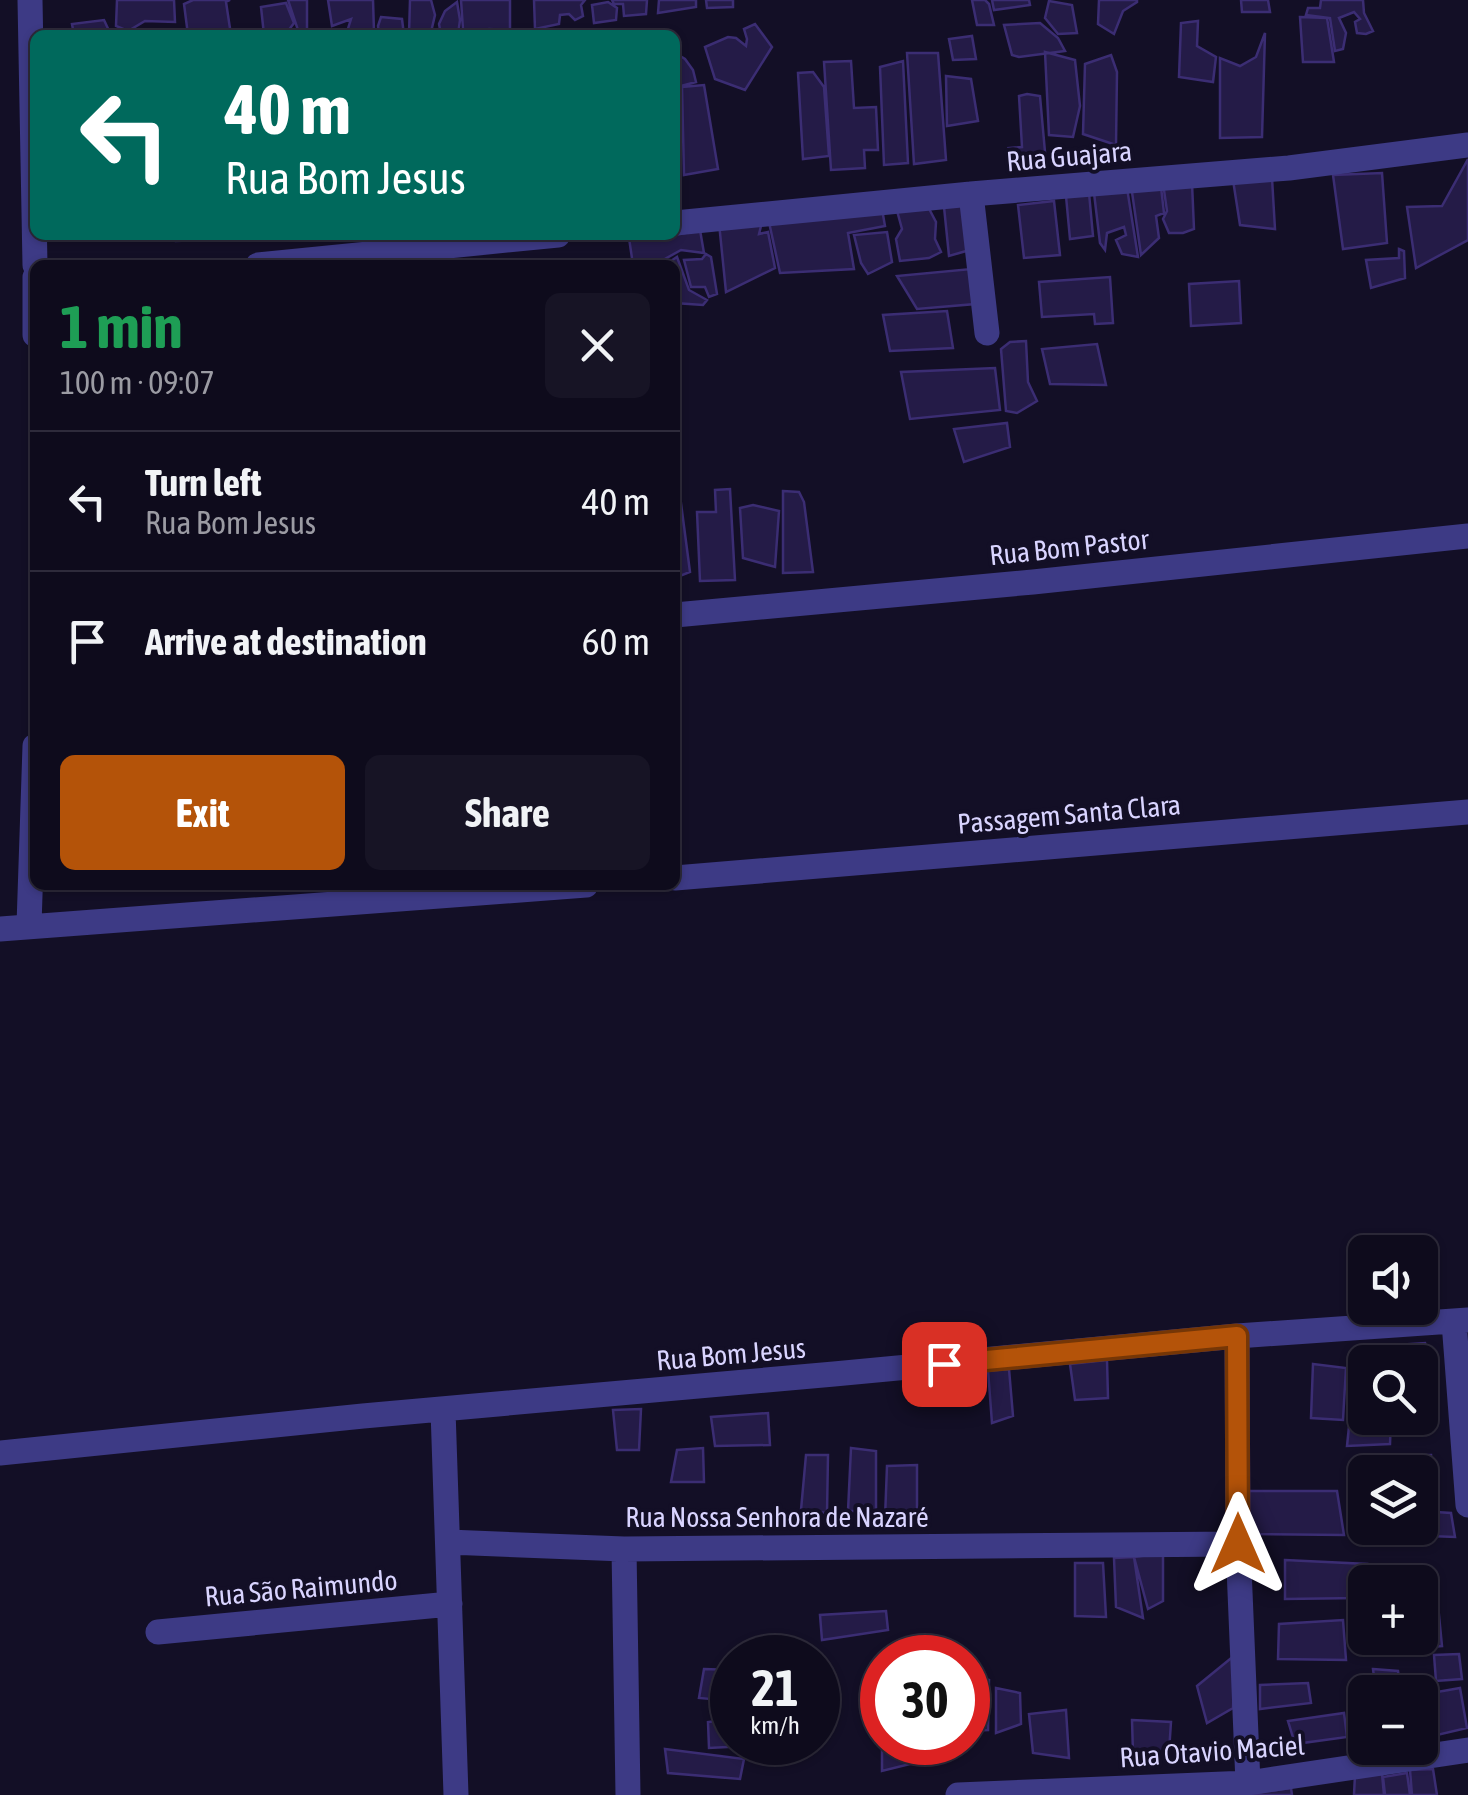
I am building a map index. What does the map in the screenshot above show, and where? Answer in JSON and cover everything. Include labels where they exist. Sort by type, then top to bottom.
[{"type":"street","points":[[30,0],[31,30]]},
{"type":"street","name":"Rua Guajara","points":[[680,223],[1289,168],[1468,145]]},
{"type":"street","points":[[971,194],[987,333]]},
{"type":"street","points":[[308,260],[508,240]]},
{"type":"street","name":"Rua Bom Pastor","points":[[680,615],[1468,536]]},
{"type":"street","name":"Passagem Santa Clara","points":[[680,878],[1468,812]]},
{"type":"street","points":[[29,925],[30,890]]},
{"type":"street","points":[[0,928],[516,890]]},
{"type":"street","points":[[1461,1321],[1468,1505]]},
{"type":"street","name":"Rua Bom Jesus","points":[[0,1453],[1237,1336],[1461,1321]]},
{"type":"street","points":[[1237,1336],[1238,1544],[1248,1783]]},
{"type":"street","points":[[443,1410],[456,1795]]},
{"type":"street","name":"Rua Nossa Senhora de Nazaré","points":[[448,1542],[624,1549],[1238,1544]]},
{"type":"street","points":[[624,1549],[628,1795]]},
{"type":"street","name":"Rua São Raimundo","points":[[158,1632],[450,1604]]},
{"type":"street","name":"Rua Otavio Maciel","points":[[958,1795],[1248,1783],[1468,1750]]},
{"type":"building","points":[[117,0],[174,0],[175,22],[145,21],[130,30],[116,26]]},
{"type":"building","points":[[193,0],[230,0],[226,2],[230,30],[187,30],[184,4]]},
{"type":"building","points":[[288,0],[307,0],[307,30],[298,30]]},
{"type":"building","points":[[328,0],[373,0],[374,30],[348,30],[351,19],[332,26]]},
{"type":"building","points":[[410,0],[431,0],[435,15],[431,30],[409,30]]},
{"type":"building","points":[[461,0],[510,0],[510,30],[463,29]]},
{"type":"building","points":[[534,0],[585,0],[581,5],[583,16],[575,20],[569,14],[560,15],[559,24],[535,29]]},
{"type":"building","points":[[612,0],[647,0],[646,14],[624,16],[623,4],[614,4]]},
{"type":"building","points":[[659,0],[696,0],[696,7],[658,13]]},
{"type":"building","points":[[706,0],[733,0],[733,7],[707,8]]},
{"type":"building","points":[[972,0],[989,4],[994,25],[977,25]]},
{"type":"building","points":[[992,0],[1029,0],[1030,5],[994,10]]},
{"type":"building","points":[[1099,0],[1137,2],[1123,11],[1114,34],[1098,24]]},
{"type":"building","points":[[1241,0],[1268,0],[1270,12],[1242,12]]},
{"type":"building","points":[[1321,0],[1363,0],[1364,13],[1373,31],[1357,33],[1355,22],[1360,19],[1354,12],[1339,18],[1346,33],[1343,49],[1335,51],[1330,18],[1306,15],[1308,8],[1320,8]]},
{"type":"building","points":[[1049,1],[1072,5],[1077,33],[1058,34],[1045,18]]},
{"type":"building","points":[[457,2],[459,30],[440,30],[445,11]]},
{"type":"building","points":[[608,2],[617,8],[616,20],[594,23],[592,5]]},
{"type":"building","points":[[286,3],[294,23],[289,30],[263,30],[261,7]]},
{"type":"building","points":[[381,17],[402,19],[403,30],[378,30]]},
{"type":"building","points":[[1300,17],[1327,18],[1334,62],[1303,62]]},
{"type":"building","points":[[104,20],[109,30],[73,30],[72,24]]},
{"type":"building","points":[[1198,21],[1197,46],[1216,57],[1213,82],[1179,77],[1181,23]]},
{"type":"building","points":[[1040,23],[1058,38],[1065,51],[1012,55],[1004,25]]},
{"type":"building","points":[[755,24],[772,47],[745,90],[715,79],[705,47],[728,37],[746,46],[744,29]]},
{"type":"building","points":[[1265,33],[1262,137],[1220,138],[1220,58],[1240,66],[1256,57]]},
{"type":"building","points":[[972,36],[976,59],[953,60],[949,39]]},
{"type":"building","points":[[1045,52],[1075,60],[1080,106],[1073,137],[1049,135]]},
{"type":"building","points":[[907,53],[938,53],[946,160],[914,164]]},
{"type":"building","points":[[1111,55],[1117,72],[1116,145],[1083,134],[1085,64]]},
{"type":"building","points":[[680,56],[693,70],[696,82],[681,86]]},
{"type":"building","points":[[851,61],[854,108],[876,107],[878,150],[864,150],[865,168],[831,170],[824,62]]},
{"type":"building","points":[[903,61],[908,163],[884,165],[880,67]]},
{"type":"building","points":[[813,72],[824,87],[829,156],[803,159],[798,73]]},
{"type":"building","points":[[946,76],[971,79],[978,121],[947,126]]},
{"type":"building","points":[[704,85],[718,169],[684,175],[682,87]]},
{"type":"building","points":[[1019,96],[1040,96],[1045,152],[1014,157],[1009,148],[1022,147]]},
{"type":"building","points":[[1468,159],[1468,240],[1416,268],[1407,207],[1442,206]]},
{"type":"building","points":[[1382,173],[1387,243],[1343,249],[1333,175]]},
{"type":"building","points":[[1272,178],[1275,229],[1240,225],[1233,180]]},
{"type":"building","points":[[1163,183],[1192,183],[1194,229],[1169,233],[1163,219],[1167,211]]},
{"type":"building","points":[[1131,185],[1161,187],[1164,213],[1156,216],[1159,238],[1141,255]]},
{"type":"building","points":[[1127,188],[1138,257],[1122,254],[1116,240],[1126,235],[1124,227],[1107,233],[1105,250],[1100,243],[1094,193]]},
{"type":"building","points":[[1089,193],[1093,236],[1070,239],[1066,196]]},
{"type":"building","points":[[1054,201],[1060,255],[1024,258],[1018,205]]},
{"type":"building","points":[[926,203],[936,222],[935,239],[941,252],[929,258],[900,261],[896,239],[902,229],[896,207]]},
{"type":"building","points":[[967,205],[973,249],[949,256],[944,207]]},
{"type":"building","points":[[882,209],[885,226],[848,233],[854,269],[780,273],[769,222]]},
{"type":"building","points":[[762,222],[759,234],[768,232],[775,268],[726,292],[719,223]]},
{"type":"building","points":[[700,230],[704,253],[681,250],[663,260],[632,260],[629,240],[680,240],[680,234]]},
{"type":"building","points":[[887,232],[892,262],[868,274],[854,235]]},
{"type":"building","points":[[1399,249],[1404,251],[1405,278],[1371,288],[1366,260],[1399,258]]},
{"type":"building","points":[[706,254],[711,257],[717,294],[709,297],[705,287],[691,287],[684,260],[702,259]]},
{"type":"building","points":[[680,265],[689,290],[707,300],[703,305],[680,303]]},
{"type":"building","points":[[971,269],[975,304],[917,309],[897,276]]},
{"type":"building","points":[[1110,277],[1113,323],[1095,324],[1094,314],[1042,317],[1039,282]]},
{"type":"building","points":[[1239,281],[1241,323],[1191,326],[1189,284]]},
{"type":"building","points":[[947,311],[953,348],[890,351],[883,315]]},
{"type":"building","points":[[1026,341],[1028,382],[1037,401],[1017,413],[1006,411],[1001,349],[1010,342]]},
{"type":"building","points":[[1097,344],[1106,385],[1050,384],[1042,349]]},
{"type":"building","points":[[995,368],[1000,410],[910,419],[901,372]]},
{"type":"building","points":[[1007,423],[1010,447],[964,462],[954,429]]},
{"type":"building","points":[[730,489],[735,580],[700,581],[697,512],[716,512],[715,490]]},
{"type":"building","points":[[783,491],[799,492],[804,502],[813,572],[783,573]]},
{"type":"building","points":[[680,496],[690,572],[680,576]]},
{"type":"building","points":[[753,505],[779,511],[775,567],[743,558],[740,508]]},
{"type":"building","points":[[1107,1360],[1108,1398],[1075,1400],[1070,1364]]},
{"type":"building","points":[[1313,1364],[1346,1368],[1343,1420],[1311,1418]]},
{"type":"building","points":[[1009,1369],[1013,1416],[992,1423],[988,1370]]},
{"type":"building","points":[[641,1409],[639,1450],[617,1450],[613,1410]]},
{"type":"building","points":[[768,1413],[770,1445],[715,1446],[711,1417]]},
{"type":"building","points":[[1348,1435],[1390,1435],[1390,1444],[1347,1446]]},
{"type":"building","points":[[703,1448],[704,1482],[671,1482],[677,1450]]},
{"type":"building","points":[[851,1448],[876,1451],[876,1511],[848,1511]]},
{"type":"building","points":[[806,1455],[828,1455],[827,1513],[801,1510]]},
{"type":"building","points":[[917,1465],[917,1517],[885,1518],[887,1466]]},
{"type":"building","points":[[1249,1491],[1337,1491],[1344,1535],[1248,1534]]},
{"type":"building","points":[[1438,1512],[1451,1513],[1455,1537],[1438,1536]]},
{"type":"building","points":[[1163,1553],[1163,1601],[1148,1609],[1134,1557]]},
{"type":"building","points":[[1134,1557],[1143,1618],[1116,1607],[1114,1558]]},
{"type":"building","points":[[1285,1560],[1367,1564],[1348,1565],[1348,1598],[1285,1599]]},
{"type":"building","points":[[1075,1563],[1103,1563],[1106,1617],[1075,1616]]},
{"type":"building","points":[[1438,1605],[1442,1646],[1438,1646]]},
{"type":"building","points":[[886,1611],[888,1630],[840,1637],[822,1635],[820,1615]]},
{"type":"building","points":[[1343,1620],[1346,1660],[1278,1659],[1279,1624]]},
{"type":"building","points":[[1459,1654],[1462,1679],[1438,1681],[1434,1655]]},
{"type":"building","points":[[1235,1655],[1233,1708],[1207,1723],[1197,1686]]},
{"type":"building","points":[[704,1669],[710,1669],[710,1699],[699,1698]]},
{"type":"building","points":[[1373,1669],[1398,1671],[1399,1675],[1374,1675]]},
{"type":"building","points":[[1308,1683],[1311,1703],[1260,1709],[1260,1685]]},
{"type":"building","points":[[996,1688],[1020,1693],[1021,1724],[996,1733]]},
{"type":"building","points":[[1460,1688],[1467,1728],[1438,1735],[1438,1692]]},
{"type":"building","points":[[1066,1710],[1069,1758],[1033,1753],[1029,1714]]},
{"type":"building","points":[[1344,1713],[1347,1737],[1295,1744],[1288,1721]]},
{"type":"building","points":[[1132,1720],[1171,1722],[1169,1752],[1133,1753]]},
{"type":"building","points":[[665,1749],[710,1755],[710,1765],[743,1765],[740,1779],[668,1773]]},
{"type":"building","points":[[882,1765],[906,1765],[882,1771]]},
{"type":"building","points":[[1433,1769],[1437,1795],[1412,1795],[1410,1770]]},
{"type":"building","points":[[1407,1773],[1410,1795],[1385,1795],[1383,1777]]},
{"type":"building","points":[[1382,1774],[1384,1795],[1354,1795],[1355,1775]]},
{"type":"building","points":[[1291,1788],[1292,1795],[1240,1795]]},
{"type":"route","points":[[944,1364],[1237,1336],[1238,1544]]}]
